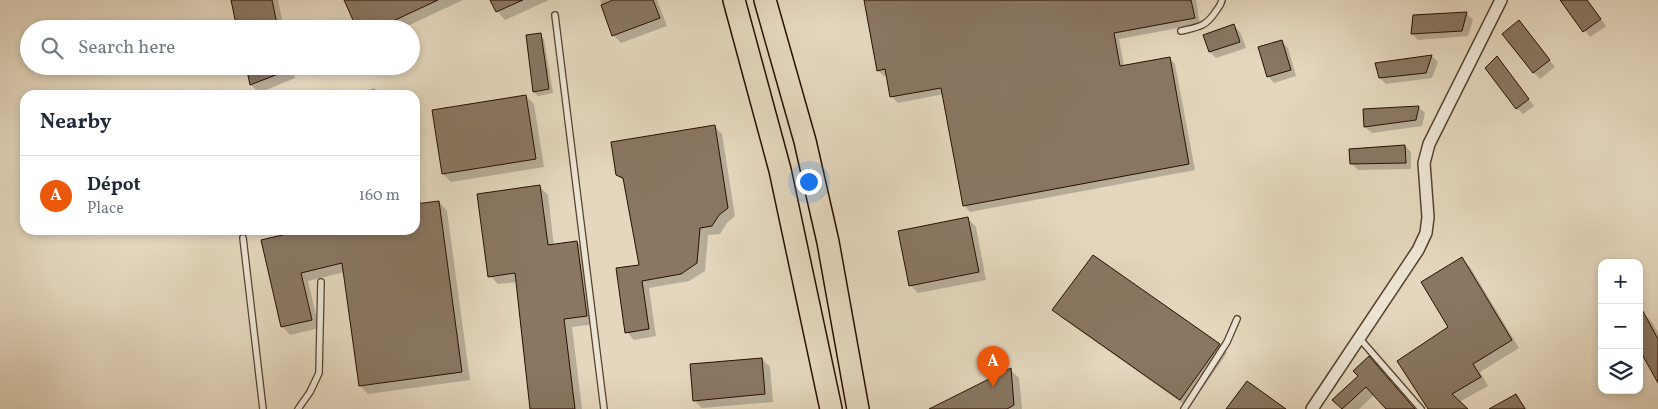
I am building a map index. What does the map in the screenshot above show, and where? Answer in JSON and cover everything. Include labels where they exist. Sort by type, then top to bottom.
[{"type":"highway","points":[[734,0],[780,170],[831,409]]},
{"type":"highway","points":[[765,0],[805,141],[826,232],[858,409]]},
{"type":"street","points":[[1312,409],[1418,250],[1426,233],[1428,217],[1424,163],[1429,144],[1500,0]]},
{"type":"lane","points":[[1181,31],[1199,27],[1210,21],[1222,0]]},
{"type":"lane","points":[[555,15],[604,409]]},
{"type":"lane","points":[[243,238],[263,409]]},
{"type":"lane","points":[[298,409],[310,392],[319,373],[321,282]]},
{"type":"lane","points":[[1184,409],[1227,342],[1237,319]]},
{"type":"lane","points":[[1360,339],[1421,409]]},
{"type":"building","points":[[231,0],[272,0],[276,20],[235,20]]},
{"type":"building","points":[[344,0],[438,0],[395,20],[353,20]]},
{"type":"building","points":[[490,0],[523,0],[496,12]]},
{"type":"building","points":[[613,0],[653,0],[660,18],[612,36],[601,5]]},
{"type":"building","points":[[864,0],[1191,0],[1195,18],[1114,33],[1120,66],[1170,57],[1189,164],[963,206],[941,88],[890,97],[885,69],[877,71]]},
{"type":"building","points":[[1560,0],[1587,0],[1601,19],[1583,32]]},
{"type":"building","points":[[1467,12],[1462,31],[1411,34],[1413,15]]},
{"type":"building","points":[[1519,20],[1550,60],[1533,73],[1502,34]]},
{"type":"building","points":[[1234,24],[1240,42],[1209,52],[1203,35]]},
{"type":"building","points":[[541,33],[549,89],[533,92],[526,35]]},
{"type":"building","points":[[1282,40],[1291,70],[1267,77],[1258,47]]},
{"type":"building","points":[[1432,55],[1426,73],[1379,78],[1375,63]]},
{"type":"building","points":[[1497,56],[1529,99],[1516,109],[1485,68]]},
{"type":"building","points":[[248,75],[276,75],[250,85]]},
{"type":"building","points":[[526,95],[536,159],[442,174],[432,110]]},
{"type":"building","points":[[1419,106],[1416,120],[1364,127],[1363,109]]},
{"type":"building","points":[[715,125],[728,208],[719,215],[712,226],[700,228],[697,263],[681,274],[642,281],[649,329],[625,333],[616,268],[639,265],[623,178],[616,175],[611,142]]},
{"type":"building","points":[[1405,145],[1406,163],[1350,164],[1349,149]]},
{"type":"building","points":[[540,185],[548,245],[577,241],[587,316],[564,319],[575,409],[530,409],[515,273],[488,277],[477,194]]},
{"type":"building","points":[[439,201],[462,372],[359,386],[342,263],[301,273],[312,320],[281,327],[261,240],[282,235],[420,235],[420,203]]},
{"type":"building","points":[[968,217],[979,272],[909,286],[898,231]]},
{"type":"building","points":[[1093,255],[1220,344],[1180,400],[1052,310]]},
{"type":"building","points":[[1462,257],[1512,340],[1473,364],[1481,377],[1452,394],[1468,409],[1428,409],[1397,361],[1448,327],[1421,282]]},
{"type":"building","points":[[1643,311],[1658,339],[1658,383],[1643,356]]},
{"type":"building","points":[[1369,356],[1415,409],[1386,409],[1366,387],[1342,409],[1332,400],[1358,376],[1353,371]]},
{"type":"building","points":[[762,358],[765,394],[693,401],[690,364]]},
{"type":"building","points":[[1011,368],[1014,405],[1007,409],[929,409]]},
{"type":"building","points":[[1247,381],[1286,409],[1226,409]]},
{"type":"building","points":[[1516,394],[1525,409],[1489,409]]},
{"type":"place","name":"Dépot","points":[[993,387]]}]
